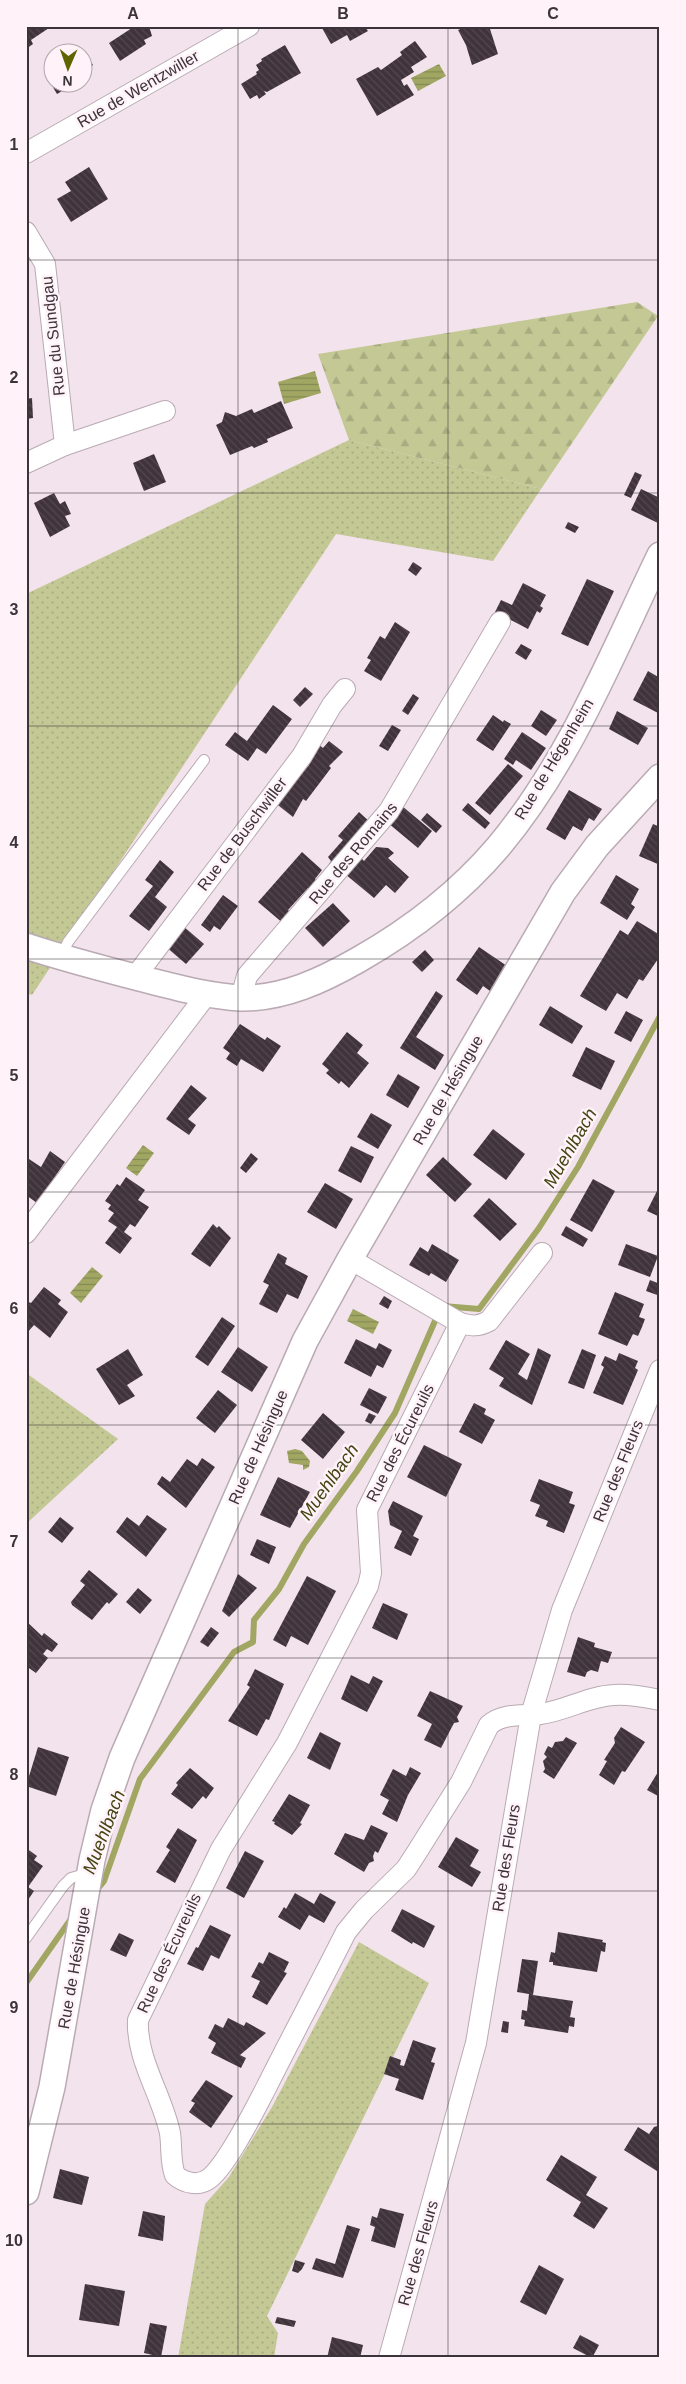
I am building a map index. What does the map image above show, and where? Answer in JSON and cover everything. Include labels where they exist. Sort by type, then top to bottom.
[{"type":"street","name":"Rue de Wentzwiller","points":[[26,153],[249,26]]},
{"type":"street","name":"Rue du Sundgau","points":[[26,232],[45,264],[65,444]]},
{"type":"street","points":[[26,463],[65,444],[165,411]]},
{"type":"street","name":"Rue de Hégenheim","points":[[134,976],[207,994],[241,998],[280,994],[320,980],[338,971],[414,924],[438,905],[478,868],[517,822],[555,764],[588,703],[660,555]]},
{"type":"street","name":"Rue des Romains","points":[[241,998],[247,976],[394,804],[500,622]]},
{"type":"street","name":"Rue de Buschwiller","points":[[134,976],[302,756],[332,705],[345,689]]},
{"type":"street","name":"Rue de Hésingue","points":[[26,2192],[52,2087],[81,1924],[104,1810],[122,1758],[273,1410],[305,1341],[350,1259],[563,892],[596,846],[660,777]]},
{"type":"street","points":[[26,946],[134,976]]},
{"type":"street","points":[[26,1233],[207,994]]},
{"type":"street","points":[[350,1259],[456,1321],[471,1326],[481,1325],[489,1321],[542,1253]]},
{"type":"street","name":"Rue des Écureuils","points":[[456,1321],[368,1504],[365,1517],[371,1573],[368,1586],[287,1744],[221,1849],[138,2020],[138,2040],[170,2134],[172,2168],[175,2175],[182,2181],[202,2183],[209,2179],[216,2171],[251,2116],[346,1932],[364,1910],[406,1869],[418,1852],[461,1782],[489,1725],[495,1720],[506,1716],[549,1712],[604,1696],[623,1695],[660,1700]]},
{"type":"street","name":"Rue des Fleurs","points":[[389,2358],[476,2043],[531,1715],[562,1610],[660,1370]]},
{"type":"lane","points":[[60,957],[68,942],[204,760]]},
{"type":"lane","points":[[26,1938],[63,1886],[72,1878],[90,1877]]},
{"type":"green space","points":[[637,302],[658,316],[541,489],[349,440],[318,354]]},
{"type":"green space","points":[[349,440],[541,489],[493,561],[336,534],[32,995],[26,993],[26,594]]},
{"type":"green space","points":[[26,1373],[118,1439],[26,1524]]},
{"type":"green space","points":[[359,1942],[429,1983],[267,2316],[278,2333],[274,2358],[178,2358],[205,2204],[229,2177],[272,2107]]},
{"type":"shaded area","points":[[439,64],[446,76],[418,91],[411,78]]},
{"type":"shaded area","points":[[315,371],[321,393],[284,404],[278,382]]},
{"type":"shaded area","points":[[143,1145],[154,1153],[137,1176],[126,1168]]},
{"type":"shaded area","points":[[92,1267],[103,1276],[81,1303],[70,1293]]},
{"type":"shaded area","points":[[353,1309],[379,1322],[373,1334],[347,1321]]},
{"type":"shaded area","points":[[295,1449],[302,1451],[310,1461],[309,1467],[303,1470],[303,1465],[289,1463],[287,1451]]},
{"type":"building","points":[[26,26],[52,26],[31,40],[33,44],[26,49]]},
{"type":"building","points":[[135,26],[149,26],[152,36],[144,40],[146,44],[120,61],[109,43]]},
{"type":"building","points":[[324,26],[370,26],[366,28],[368,31],[350,41],[347,35],[331,44],[322,28]]},
{"type":"building","points":[[468,26],[487,26],[490,29],[498,54],[472,65],[466,45],[458,30]]},
{"type":"building","points":[[415,41],[427,57],[411,67],[414,72],[401,80],[404,86],[407,84],[414,95],[377,116],[356,79],[378,67],[381,70],[402,55],[400,52]]},
{"type":"building","points":[[285,45],[301,73],[267,92],[264,91],[266,94],[259,99],[257,95],[250,99],[241,84],[257,74],[256,72],[259,70],[256,65],[262,61],[261,59]]},
{"type":"building","points":[[89,167],[108,199],[71,222],[57,199],[71,191],[65,182]]},
{"type":"building","points":[[32,398],[33,418],[26,419],[26,399]]},
{"type":"building","points":[[281,401],[293,428],[267,439],[268,442],[254,448],[252,446],[230,455],[216,425],[222,422],[225,412],[236,416],[252,409],[254,413]]},
{"type":"building","points":[[154,454],[166,482],[144,491],[133,463]]},
{"type":"building","points":[[635,472],[642,475],[631,498],[624,495]]},
{"type":"building","points":[[641,489],[660,498],[660,524],[631,510]]},
{"type":"building","points":[[54,493],[60,504],[65,501],[71,514],[65,516],[70,526],[50,537],[34,503]]},
{"type":"building","points":[[568,522],[579,527],[575,533],[565,528]]},
{"type":"building","points":[[413,562],[422,568],[416,576],[408,570]]},
{"type":"building","points":[[587,579],[614,591],[588,646],[561,634]]},
{"type":"building","points":[[523,583],[546,595],[540,606],[543,608],[540,613],[537,611],[528,629],[505,617],[507,614],[503,612],[502,615],[495,612],[501,600],[512,605]]},
{"type":"building","points":[[395,622],[410,632],[381,681],[364,671],[371,660],[367,658],[380,636],[385,639]]},
{"type":"building","points":[[521,644],[532,650],[526,660],[515,653]]},
{"type":"building","points":[[648,671],[660,678],[660,714],[633,700]]},
{"type":"building","points":[[305,687],[313,694],[300,707],[293,700]]},
{"type":"building","points":[[413,694],[419,698],[408,715],[402,711]]},
{"type":"building","points":[[273,705],[292,719],[266,754],[257,748],[248,761],[225,745],[235,732],[247,741]]},
{"type":"building","points":[[541,710],[557,720],[546,736],[531,726]]},
{"type":"building","points":[[617,711],[648,728],[638,745],[609,729]]},
{"type":"building","points":[[493,715],[503,722],[504,720],[511,724],[493,751],[476,740]]},
{"type":"building","points":[[392,725],[401,730],[388,751],[379,746]]},
{"type":"building","points":[[522,732],[546,748],[531,770],[516,760],[513,765],[504,759]]},
{"type":"building","points":[[329,741],[343,752],[329,766],[331,768],[306,801],[303,799],[293,817],[274,802],[293,778],[297,780],[309,765],[305,762],[318,744],[323,748]]},
{"type":"building","points":[[508,764],[523,776],[490,815],[475,803]]},
{"type":"building","points":[[569,790],[602,809],[594,821],[589,818],[582,831],[573,826],[565,840],[546,829]]},
{"type":"building","points":[[468,803],[490,823],[485,829],[462,810]]},
{"type":"building","points":[[402,806],[432,831],[418,848],[388,823]]},
{"type":"building","points":[[359,812],[371,823],[332,866],[329,864],[331,861],[328,857],[343,840],[338,836]]},
{"type":"building","points":[[427,813],[442,826],[436,833],[421,820]]},
{"type":"building","points":[[653,824],[660,827],[660,865],[639,856]]},
{"type":"building","points":[[376,847],[388,848],[394,853],[388,858],[409,877],[395,893],[386,885],[374,898],[345,874],[360,857],[364,861]]},
{"type":"building","points":[[302,852],[322,870],[315,879],[319,883],[312,891],[308,888],[288,910],[293,914],[284,924],[258,902]]},
{"type":"building","points":[[160,860],[174,872],[155,897],[167,907],[149,931],[129,916],[153,886],[145,880]]},
{"type":"building","points":[[616,875],[639,889],[631,904],[635,907],[627,920],[600,903]]},
{"type":"building","points":[[223,895],[238,906],[220,930],[214,926],[210,932],[201,925]]},
{"type":"building","points":[[333,903],[350,921],[323,947],[305,928]]},
{"type":"building","points":[[637,921],[660,935],[660,956],[643,981],[639,979],[627,999],[617,993],[606,1011],[580,996],[620,930],[628,935]]},
{"type":"building","points":[[183,926],[204,944],[186,964],[165,946]]},
{"type":"building","points":[[479,947],[507,966],[490,991],[483,986],[477,995],[456,980]]},
{"type":"building","points":[[425,950],[434,960],[422,972],[412,962]]},
{"type":"building","points":[[436,991],[443,996],[416,1037],[444,1055],[435,1070],[400,1048]]},
{"type":"building","points":[[550,1006],[583,1026],[572,1044],[539,1025]]},
{"type":"building","points":[[626,1011],[643,1020],[631,1042],[614,1033]]},
{"type":"building","points":[[240,1024],[265,1040],[267,1037],[281,1046],[263,1072],[241,1059],[237,1066],[226,1059],[230,1053],[223,1048]]},
{"type":"building","points":[[347,1032],[363,1045],[357,1053],[369,1063],[349,1088],[341,1081],[339,1084],[326,1073],[329,1070],[322,1064]]},
{"type":"building","points":[[586,1047],[615,1061],[601,1090],[572,1076]]},
{"type":"building","points":[[398,1074],[420,1087],[408,1108],[386,1095]]},
{"type":"building","points":[[191,1085],[207,1098],[188,1119],[196,1125],[189,1135],[166,1119]]},
{"type":"building","points":[[371,1113],[392,1125],[378,1149],[357,1137]]},
{"type":"building","points":[[493,1129],[525,1154],[506,1180],[473,1155]]},
{"type":"building","points":[[351,1146],[374,1157],[361,1183],[338,1171]]},
{"type":"building","points":[[50,1151],[65,1162],[37,1203],[26,1195],[26,1157],[41,1167]]},
{"type":"building","points":[[251,1153],[258,1159],[246,1173],[240,1168]]},
{"type":"building","points":[[443,1157],[472,1184],[455,1202],[426,1175]]},
{"type":"building","points":[[126,1177],[145,1190],[138,1200],[149,1207],[135,1227],[130,1224],[124,1232],[132,1238],[120,1254],[105,1243],[117,1227],[108,1221],[114,1213],[108,1209],[111,1205],[105,1201],[117,1184],[120,1186]]},
{"type":"building","points":[[593,1179],[615,1191],[592,1232],[570,1220]]},
{"type":"building","points":[[325,1183],[353,1199],[336,1229],[307,1212]]},
{"type":"building","points":[[660,1185],[660,1217],[647,1211]]},
{"type":"building","points":[[489,1198],[517,1224],[500,1241],[473,1216]]},
{"type":"building","points":[[213,1224],[217,1228],[219,1226],[231,1238],[210,1267],[191,1254]]},
{"type":"building","points":[[566,1226],[588,1239],[583,1247],[561,1235]]},
{"type":"building","points":[[432,1244],[459,1260],[446,1282],[431,1273],[429,1276],[409,1265],[420,1247],[428,1252]]},
{"type":"building","points":[[626,1244],[658,1256],[650,1277],[618,1265]]},
{"type":"building","points":[[278,1253],[287,1258],[285,1264],[308,1276],[298,1299],[287,1294],[277,1313],[259,1304],[269,1285],[263,1282]]},
{"type":"building","points":[[650,1280],[660,1284],[660,1296],[646,1291]]},
{"type":"building","points":[[44,1287],[61,1300],[58,1304],[68,1312],[50,1338],[34,1325],[26,1334],[26,1301],[31,1303]]},
{"type":"building","points":[[615,1292],[644,1304],[639,1317],[645,1319],[642,1327],[638,1336],[633,1334],[627,1346],[598,1334]]},
{"type":"building","points":[[384,1296],[392,1301],[388,1309],[379,1304]]},
{"type":"building","points":[[222,1317],[235,1326],[208,1366],[195,1357]]},
{"type":"building","points":[[356,1339],[376,1349],[379,1343],[392,1350],[383,1368],[377,1365],[371,1377],[344,1363]]},
{"type":"building","points":[[506,1340],[530,1354],[518,1374],[527,1380],[538,1348],[551,1355],[532,1405],[499,1386],[504,1378],[489,1369]]},
{"type":"building","points":[[238,1347],[268,1367],[252,1392],[221,1372]]},
{"type":"building","points":[[128,1349],[143,1375],[127,1385],[135,1396],[119,1405],[96,1369]]},
{"type":"building","points":[[582,1349],[596,1355],[584,1389],[568,1383]]},
{"type":"building","points":[[619,1353],[638,1361],[635,1368],[638,1370],[623,1405],[593,1393],[604,1367],[601,1365],[605,1356],[616,1361]]},
{"type":"building","points":[[369,1388],[387,1397],[378,1414],[360,1405]]},
{"type":"building","points":[[218,1390],[237,1405],[215,1433],[196,1418]]},
{"type":"building","points":[[474,1403],[486,1409],[484,1414],[495,1420],[482,1444],[459,1432]]},
{"type":"building","points":[[323,1413],[345,1432],[323,1459],[301,1440]]},
{"type":"building","points":[[369,1413],[376,1416],[371,1424],[365,1421]]},
{"type":"building","points":[[424,1445],[462,1464],[446,1497],[407,1477]]},
{"type":"building","points":[[202,1458],[215,1467],[186,1508],[157,1484],[162,1476],[170,1482],[187,1459],[197,1466]]},
{"type":"building","points":[[278,1477],[310,1492],[290,1528],[260,1515]]},
{"type":"building","points":[[539,1479],[573,1492],[569,1503],[575,1505],[564,1533],[546,1526],[548,1521],[535,1516],[540,1505],[530,1501]]},
{"type":"building","points":[[393,1501],[423,1516],[413,1536],[419,1539],[411,1556],[394,1548],[402,1531],[390,1525],[388,1511]]},
{"type":"building","points":[[147,1515],[167,1529],[146,1557],[116,1532],[127,1517],[139,1526]]},
{"type":"building","points":[[60,1517],[74,1528],[62,1543],[48,1532]]},
{"type":"building","points":[[257,1539],[276,1547],[269,1564],[250,1555]]},
{"type":"building","points":[[89,1570],[118,1594],[109,1604],[107,1602],[92,1620],[72,1605],[71,1602],[85,1585],[80,1581]]},
{"type":"building","points":[[238,1574],[257,1588],[229,1617],[222,1611]]},
{"type":"building","points":[[307,1576],[336,1591],[308,1645],[291,1636],[286,1647],[273,1640]]},
{"type":"building","points":[[138,1588],[152,1600],[140,1614],[126,1602]]},
{"type":"building","points":[[383,1603],[408,1614],[397,1640],[372,1628]]},
{"type":"building","points":[[26,1621],[42,1636],[44,1633],[58,1644],[52,1652],[47,1649],[43,1654],[48,1658],[36,1673],[26,1666]]},
{"type":"building","points":[[211,1627],[219,1633],[208,1647],[200,1642]]},
{"type":"building","points":[[578,1637],[595,1643],[594,1647],[612,1652],[608,1663],[601,1661],[598,1672],[591,1670],[587,1672],[585,1677],[567,1672]]},
{"type":"building","points":[[255,1669],[284,1684],[269,1720],[266,1719],[257,1736],[228,1721],[250,1687],[247,1685]]},
{"type":"building","points":[[351,1675],[369,1684],[373,1676],[383,1681],[367,1712],[341,1699]]},
{"type":"building","points":[[430,1691],[463,1706],[457,1717],[459,1722],[454,1723],[441,1748],[424,1740],[432,1724],[417,1716]]},
{"type":"building","points":[[621,1727],[645,1742],[625,1772],[622,1771],[614,1785],[599,1775],[607,1761],[604,1760],[615,1743],[614,1738]]},
{"type":"building","points":[[320,1732],[341,1743],[330,1770],[307,1758]]},
{"type":"building","points":[[566,1737],[577,1743],[554,1779],[543,1772],[545,1769],[543,1761],[547,1757],[544,1754],[548,1746],[552,1748],[555,1742],[563,1741]]},
{"type":"building","points":[[38,1747],[69,1757],[56,1796],[26,1786]]},
{"type":"building","points":[[410,1767],[421,1773],[408,1795],[397,1822],[382,1814],[389,1800],[380,1795],[393,1769],[406,1776]]},
{"type":"building","points":[[190,1768],[214,1788],[206,1799],[203,1796],[192,1809],[171,1794],[178,1785],[176,1783]]},
{"type":"building","points":[[658,1772],[660,1793],[658,1796],[647,1790]]},
{"type":"building","points":[[289,1794],[310,1805],[300,1823],[302,1824],[292,1835],[272,1821]]},
{"type":"building","points":[[371,1825],[388,1833],[378,1853],[375,1851],[374,1861],[369,1863],[364,1872],[334,1854],[345,1833],[364,1840]]},
{"type":"building","points":[[178,1828],[197,1840],[175,1883],[156,1872],[170,1850],[166,1847]]},
{"type":"building","points":[[456,1837],[479,1850],[470,1866],[481,1872],[472,1887],[438,1867]]},
{"type":"building","points":[[26,1848],[37,1856],[34,1860],[43,1866],[28,1887],[34,1891],[26,1903]]},
{"type":"building","points":[[245,1851],[264,1861],[244,1898],[226,1888]]},
{"type":"building","points":[[295,1893],[314,1904],[320,1893],[336,1902],[324,1923],[309,1915],[300,1930],[278,1917],[284,1907],[286,1909]]},
{"type":"building","points":[[402,1909],[435,1926],[424,1948],[413,1942],[412,1944],[391,1931]]},
{"type":"building","points":[[210,1925],[231,1935],[219,1959],[211,1955],[203,1971],[187,1964]]},
{"type":"building","points":[[558,1932],[603,1940],[602,1942],[606,1943],[605,1952],[601,1951],[597,1972],[553,1965],[553,1962],[549,1962],[551,1952],[555,1953]]},
{"type":"building","points":[[119,1933],[134,1940],[126,1957],[110,1950]]},
{"type":"building","points":[[269,1952],[289,1962],[284,1972],[287,1973],[267,2005],[252,1997],[260,1981],[251,1977],[259,1962],[263,1964]]},
{"type":"building","points":[[522,1959],[538,1961],[533,1995],[573,2001],[570,2017],[575,2018],[574,2027],[569,2026],[568,2033],[524,2026],[525,2020],[521,2019],[522,2010],[527,2011],[529,1994],[517,1992]]},
{"type":"building","points":[[228,2018],[244,2026],[246,2022],[266,2033],[240,2055],[246,2058],[241,2068],[211,2053],[216,2043],[208,2038],[215,2024],[223,2028]]},
{"type":"building","points":[[503,2021],[509,2022],[508,2033],[501,2032]]},
{"type":"building","points":[[413,2040],[436,2048],[431,2062],[435,2063],[423,2100],[395,2090],[399,2079],[384,2074],[390,2056],[401,2060],[400,2065],[404,2066]]},
{"type":"building","points":[[206,2080],[233,2096],[211,2128],[189,2112],[195,2103],[191,2101]]},
{"type":"building","points":[[657,2126],[660,2128],[660,2173],[624,2150],[638,2127],[649,2134]]},
{"type":"building","points":[[561,2155],[597,2177],[586,2195],[608,2208],[594,2229],[573,2216],[581,2202],[546,2180]]},
{"type":"building","points":[[60,2169],[89,2177],[82,2205],[53,2198]]},
{"type":"building","points":[[380,2208],[404,2214],[395,2248],[371,2241],[375,2227],[370,2225],[372,2216],[377,2218]]},
{"type":"building","points":[[143,2211],[165,2216],[163,2241],[138,2236]]},
{"type":"building","points":[[347,2225],[360,2229],[343,2278],[312,2269],[316,2258],[335,2264]]},
{"type":"building","points":[[295,2260],[305,2263],[298,2273],[292,2271]]},
{"type":"building","points":[[539,2265],[564,2279],[546,2315],[520,2302]]},
{"type":"building","points":[[85,2284],[125,2291],[119,2326],[79,2320]]},
{"type":"building","points":[[277,2317],[296,2321],[294,2327],[275,2323]]},
{"type":"building","points":[[150,2323],[167,2326],[161,2357],[144,2353]]},
{"type":"building","points":[[580,2335],[599,2345],[592,2358],[573,2348]]},
{"type":"building","points":[[332,2337],[363,2345],[360,2358],[327,2358]]},
{"type":"waterway","name":"Muehlbach","points":[[443,1306],[479,1309],[539,1228],[578,1167],[660,1016]]},
{"type":"waterway","name":"Muehlbach","points":[[95,1892],[104,1881],[140,1779],[234,1652],[253,1642],[254,1620],[279,1589],[304,1544],[357,1471],[395,1413],[438,1314]]},
{"type":"waterway","name":"Muehlbach","points":[[26,1983],[73,1916]]}]
